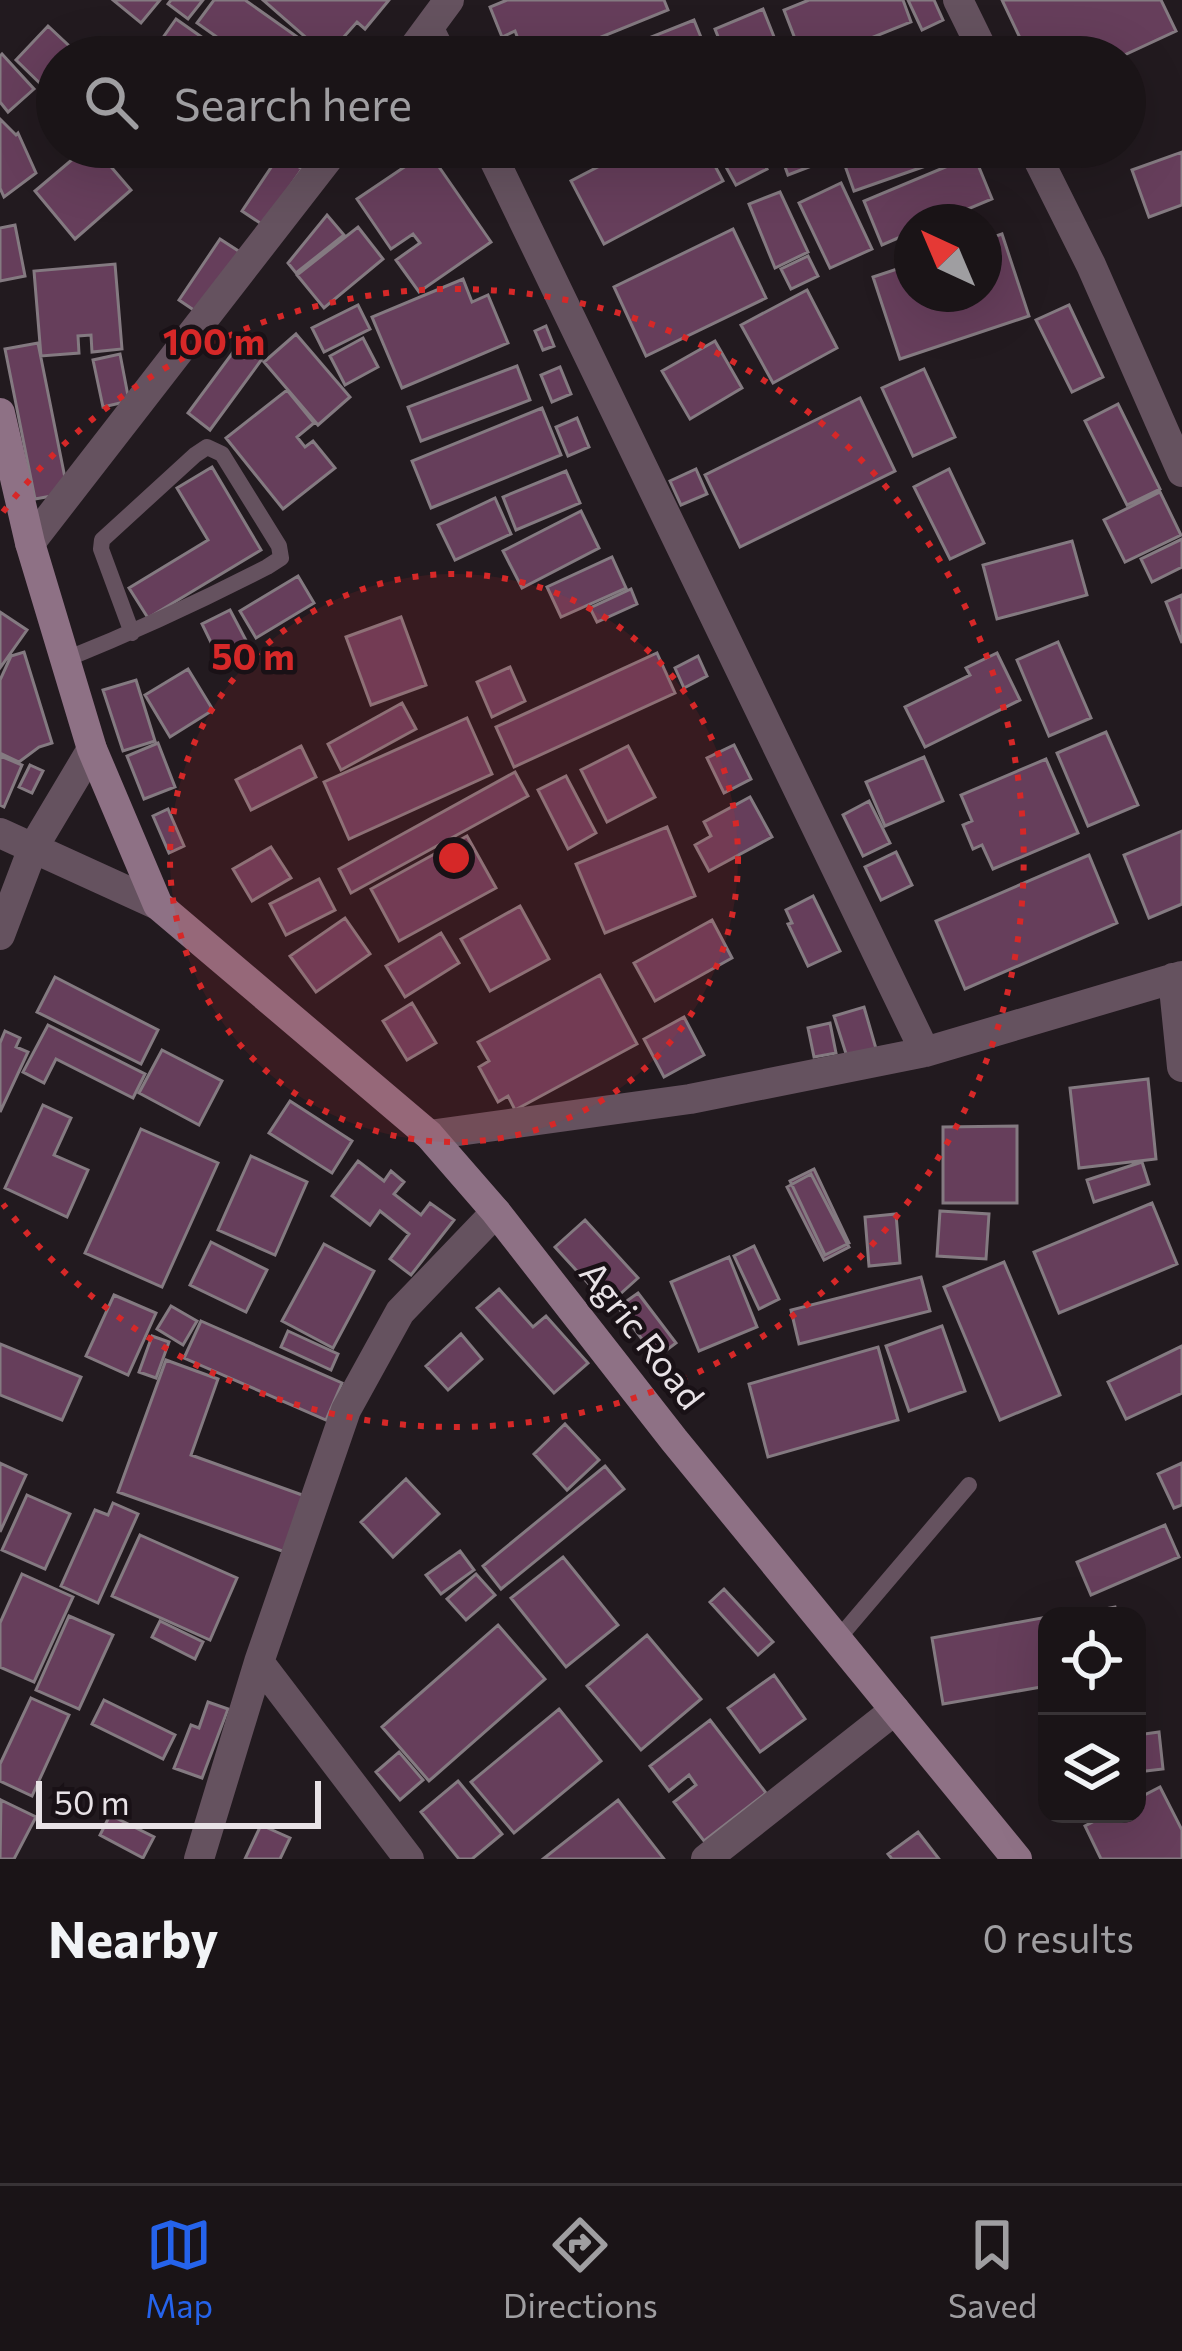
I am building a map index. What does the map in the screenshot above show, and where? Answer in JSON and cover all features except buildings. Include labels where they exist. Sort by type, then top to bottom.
[{"type":"street","points":[[424,36],[449,0]]},
{"type":"street","points":[[958,0],[976,36]]},
{"type":"street","points":[[429,29],[432,36]]},
{"type":"street","points":[[30,543],[321,168]]},
{"type":"street","points":[[498,168],[925,1052]]},
{"type":"street","points":[[1042,168],[1182,472]]},
{"type":"street","points":[[0,413],[30,543],[92,749],[158,904]]},
{"type":"street","points":[[0,934],[33,848],[92,749]]},
{"type":"street","points":[[0,833],[158,904]]},
{"type":"street","name":"Agric Road","points":[[158,904],[429,1136],[496,1212],[674,1440],[1017,1859]]},
{"type":"street","points":[[429,1136],[690,1099],[925,1052],[1178,977],[1182,1067]]},
{"type":"street","points":[[200,1859],[259,1662],[346,1410],[400,1312],[496,1212]]},
{"type":"street","points":[[259,1662],[409,1859]]},
{"type":"street","points":[[706,1859],[895,1710]]},
{"type":"lane","points":[[64,661],[132,633],[188,608],[281,558],[279,546],[222,454],[207,447],[102,540],[101,549],[132,633]]},
{"type":"lane","points":[[837,1640],[969,1485]]}]
